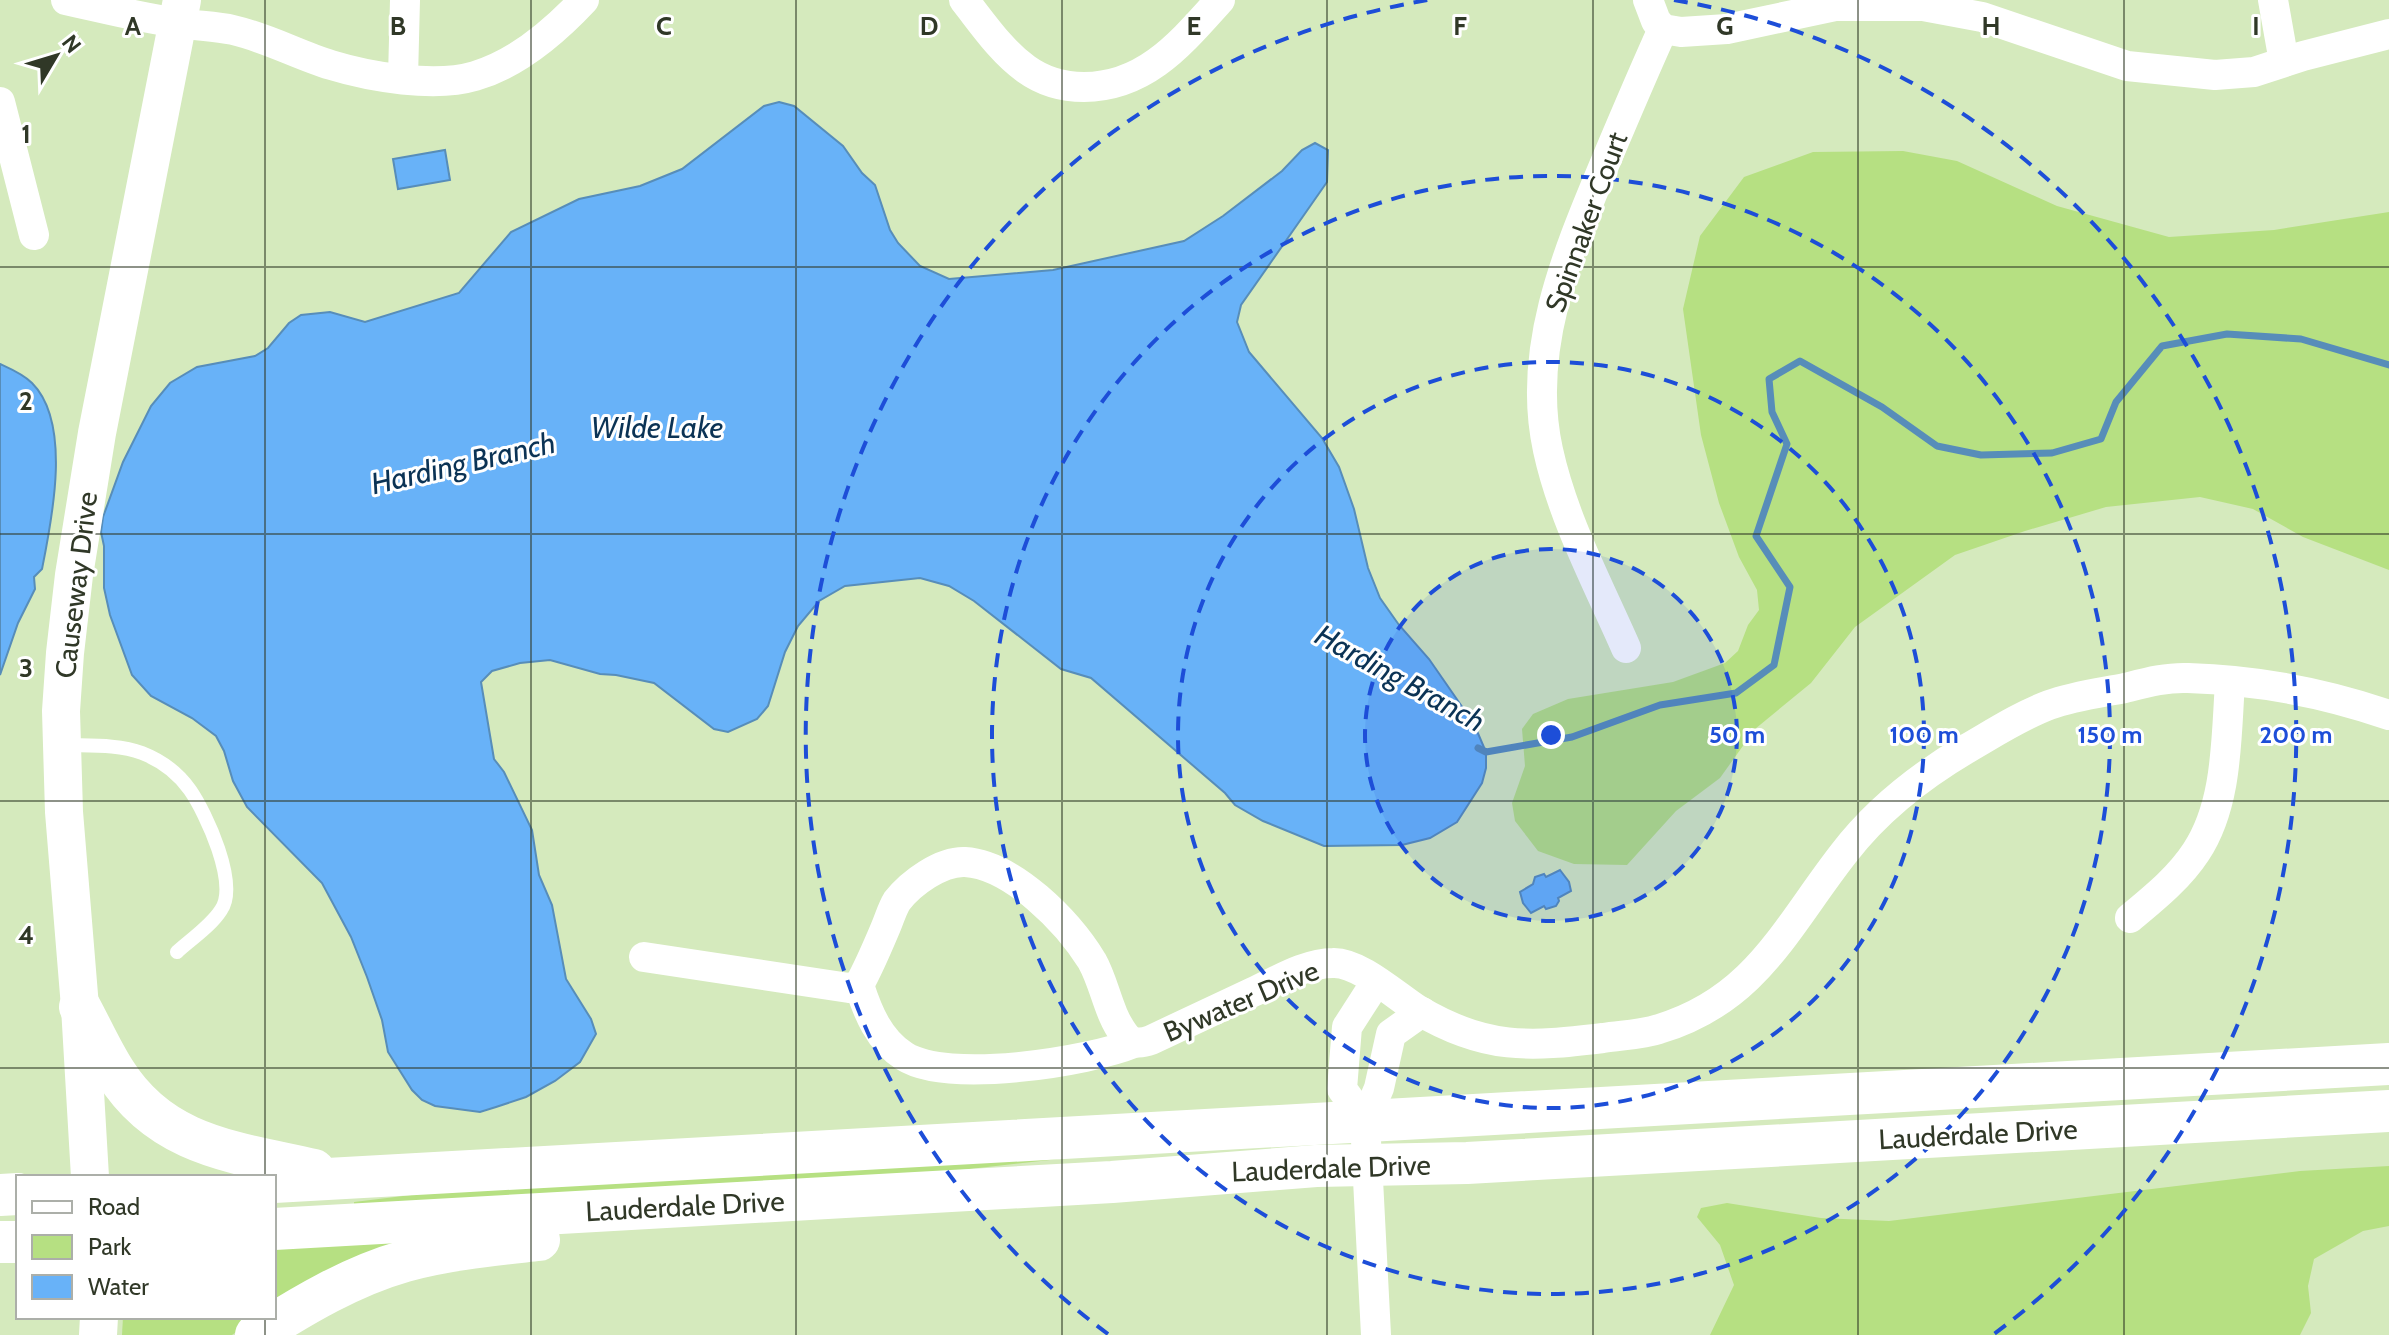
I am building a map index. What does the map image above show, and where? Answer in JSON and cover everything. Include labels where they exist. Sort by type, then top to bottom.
[{"type":"main road","points":[[80,1007],[116,1073],[144,1107],[162,1122],[201,1144],[223,1151],[350,1178]]},
{"type":"main road","name":"Lauderdale Drive","points":[[276,1182],[2389,1064]]},
{"type":"main road","name":"Lauderdale Drive","points":[[276,1229],[1112,1182],[1316,1166],[1483,1162],[2389,1111]]},
{"type":"main road","points":[[256,1335],[323,1295],[403,1262],[462,1249],[586,1235],[770,1201]]},
{"type":"street","points":[[66,0],[180,12],[360,73],[456,79],[474,77],[497,68],[538,42],[584,0]]},
{"type":"street","points":[[403,78],[405,0]]},
{"type":"street","points":[[978,5],[1002,47],[1026,69],[1064,87],[1093,87],[1133,78],[1154,66],[1171,53],[1220,0]]},
{"type":"street","points":[[1648,0],[1656,21],[1663,29],[1681,32],[1727,29],[1825,4],[1923,6],[1982,17],[2127,66],[2215,75],[2254,72],[2389,34]]},
{"type":"street","points":[[2273,0],[2284,62]]},
{"type":"street","name":"Causeway Drive","points":[[90,1175],[64,812],[62,745],[65,653],[97,433],[180,12]]},
{"type":"street","name":"Spinnaker Court","points":[[1626,648],[1561,500],[1547,449],[1542,409],[1543,372],[1551,309],[1573,240],[1663,29]]},
{"type":"street","points":[[0,102],[34,235]]},
{"type":"street","name":"Bywater Drive","points":[[859,985],[896,902],[916,883],[943,866],[964,862],[1021,883],[1057,918],[1093,963],[1122,1031],[1134,1043],[1151,1040],[1278,980],[1335,962],[1351,966],[1422,1012],[1494,1042],[1544,1046],[1655,1031],[1713,1006],[1753,975],[1844,853],[1879,814],[1941,764],[2046,706],[2088,693],[2186,678],[2283,687],[2389,715]]},
{"type":"street","points":[[2130,918],[2168,886],[2197,851],[2208,829],[2222,775],[2230,683]]},
{"type":"street","points":[[644,957],[849,988],[859,985],[872,1021],[887,1041],[905,1057],[927,1066],[1000,1068],[1078,1059],[1134,1043]]},
{"type":"street","points":[[1365,1121],[1342,1089],[1347,1027],[1376,982]]},
{"type":"street","points":[[1376,1335],[1365,1121],[1379,1088],[1391,1034],[1422,1012]]},
{"type":"lane","points":[[62,745],[122,748],[166,765],[189,789],[208,823],[224,865],[226,894],[222,909],[177,952]]},
{"type":"green space","points":[[1903,151],[1957,161],[2057,206],[2169,237],[2274,230],[2389,212],[2389,570],[2303,537],[2253,509],[2200,497],[2106,507],[2025,531],[1955,555],[1855,627],[1811,683],[1755,729],[1720,778],[1676,811],[1627,865],[1574,864],[1538,851],[1515,821],[1512,803],[1525,766],[1522,729],[1533,714],[1568,699],[1673,682],[1725,663],[1738,651],[1748,625],[1759,610],[1757,590],[1739,557],[1719,503],[1701,435],[1683,309],[1700,236],[1744,177],[1813,152]]},
{"type":"green space","points":[[1095,1155],[952,1171],[354,1207],[354,1202],[511,1183]]},
{"type":"green space","points":[[2389,1166],[2389,1226],[2363,1231],[2314,1259],[2308,1286],[2311,1313],[2300,1335],[1710,1335],[1734,1285],[1720,1245],[1697,1217],[1701,1208],[1727,1203],[1821,1218],[1889,1221],[2300,1171]]},
{"type":"green space","points":[[411,1236],[276,1306],[276,1240]]},
{"type":"green space","points":[[123,1319],[255,1319],[232,1335],[122,1335]]},
{"type":"water","name":"Wilde Lake","points":[[779,102],[794,106],[843,146],[862,173],[875,185],[890,230],[898,243],[920,266],[949,279],[1053,270],[1184,241],[1282,171],[1302,150],[1315,143],[1328,150],[1327,182],[1241,305],[1237,322],[1249,352],[1322,438],[1339,467],[1354,509],[1368,568],[1380,598],[1429,659],[1474,724],[1486,752],[1482,783],[1457,822],[1430,838],[1402,845],[1324,846],[1263,821],[1235,805],[1091,678],[1061,669],[974,601],[949,586],[920,578],[845,586],[819,601],[798,626],[785,652],[768,706],[757,719],[728,732],[714,729],[654,683],[600,674],[550,660],[520,663],[492,671],[481,682],[494,759],[504,772],[532,830],[539,875],[552,905],[566,979],[591,1019],[596,1034],[580,1062],[526,1097],[480,1112],[435,1106],[422,1100],[412,1090],[388,1052],[382,1020],[367,977],[351,937],[322,883],[247,807],[233,781],[216,736],[192,718],[151,696],[132,675],[110,615],[104,588],[103,517],[123,462],[151,406],[170,383],[197,367],[255,356],[268,348],[289,323],[301,315],[330,312],[365,322],[459,293],[511,232],[579,199],[640,186],[682,169],[764,106]]},
{"type":"water","points":[[445,150],[450,180],[398,189],[393,159]]},
{"type":"water","points":[[0,364],[32,383],[44,400],[52,422],[56,472],[42,569],[34,577],[35,589],[18,623],[0,675]]},
{"type":"water","points":[[1560,870],[1569,882],[1571,891],[1558,898],[1556,906],[1546,909],[1544,906],[1531,913],[1523,903],[1520,892],[1533,884],[1535,877],[1544,874],[1546,877]]},
{"type":"waterway","name":"Harding Branch","points":[[1478,748],[1486,752],[1572,737],[1660,705],[1736,693],[1774,665],[1790,587],[1756,536],[1787,444],[1772,412],[1769,379],[1800,361],[1882,407],[1937,446],[1981,455],[2052,453],[2101,439],[2116,402],[2162,346],[2227,334],[2301,339],[2389,365]]}]
